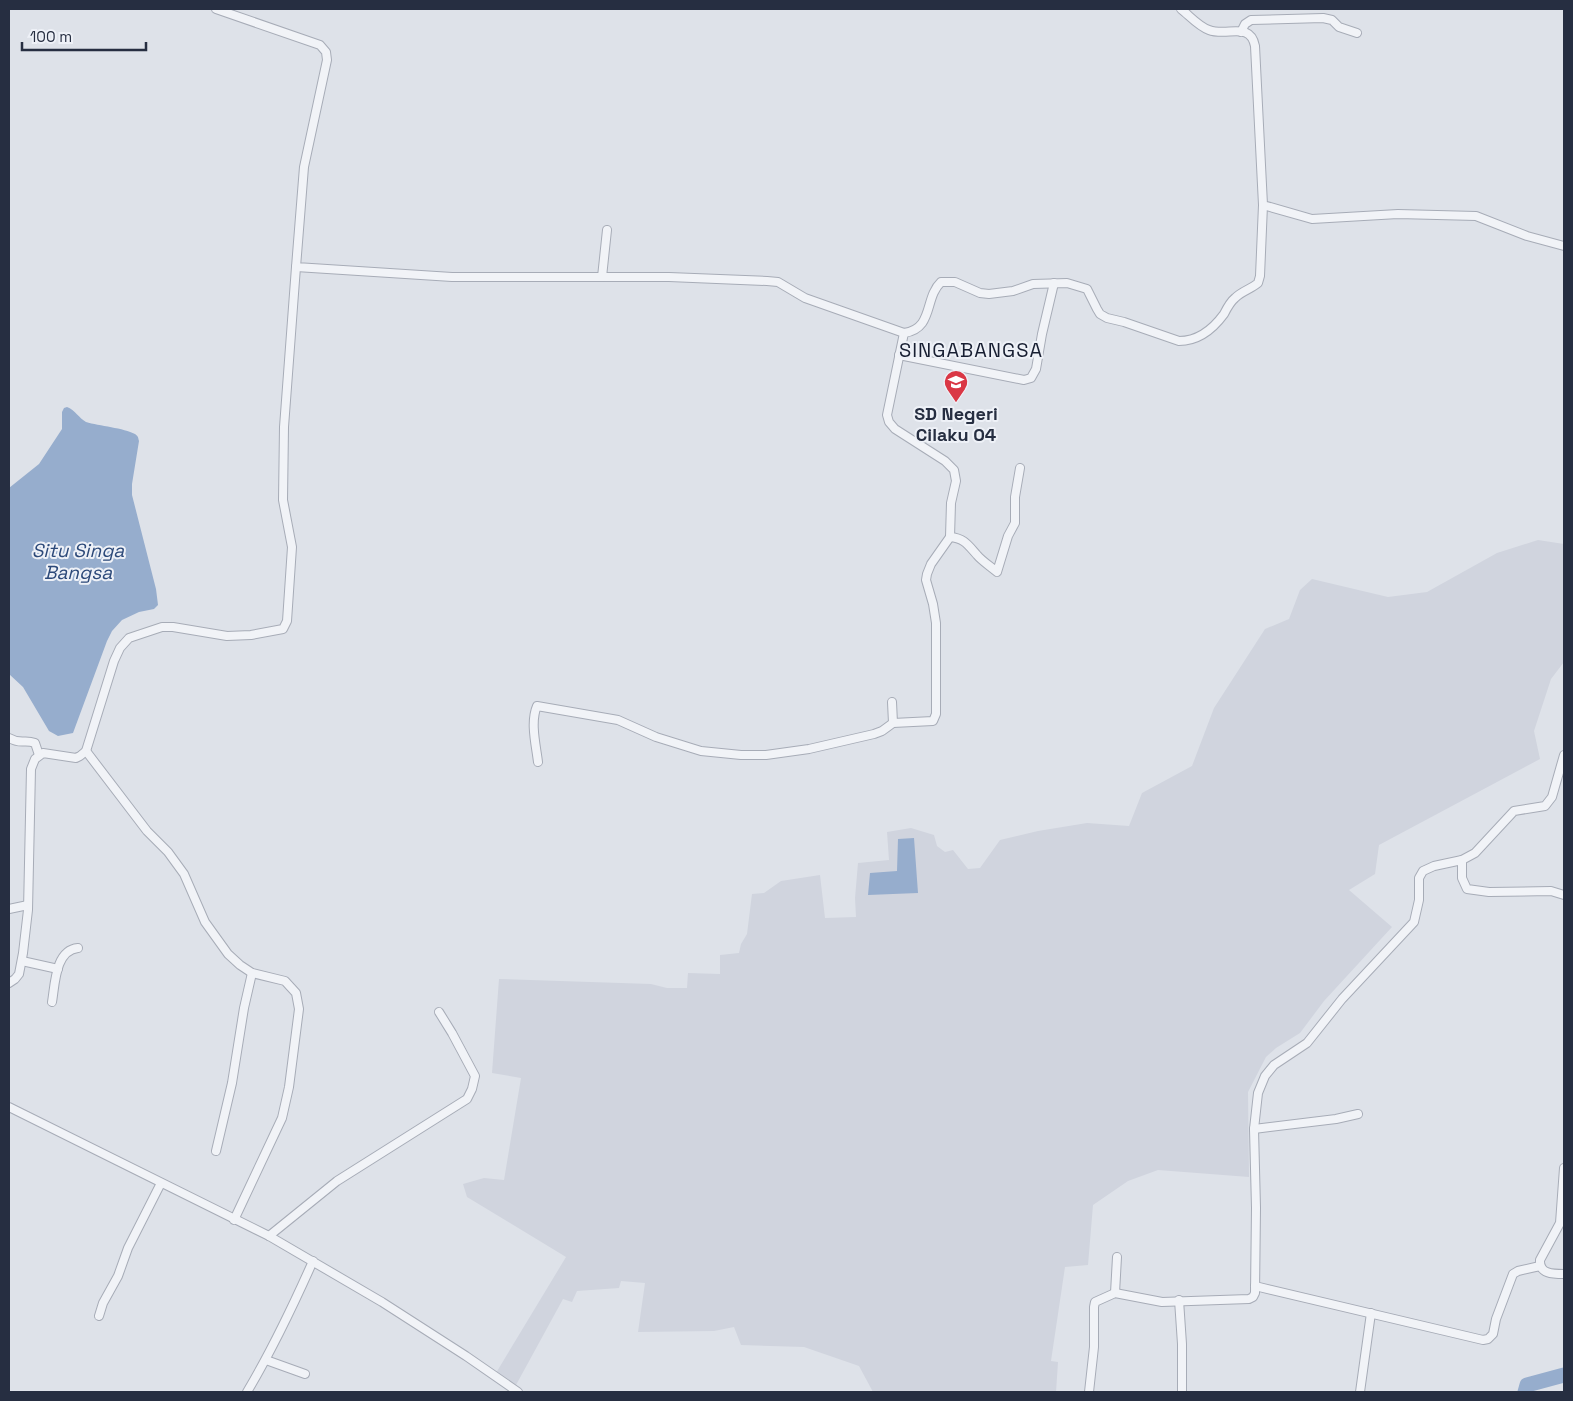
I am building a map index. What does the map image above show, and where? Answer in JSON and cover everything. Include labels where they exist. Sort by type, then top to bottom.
[{"type":"street","points":[[9,983],[19,974],[28,905],[31,769],[39,755],[52,754],[76,758],[86,751],[120,648],[129,638],[162,627],[173,627],[227,636],[252,635],[283,629],[287,621],[292,547],[283,500],[284,427],[304,167],[327,60],[326,52],[320,45],[216,9]]},
{"type":"street","points":[[296,267],[452,277],[669,277],[778,282],[805,298],[904,333],[912,332],[919,328],[925,318],[937,286],[941,282],[956,282],[980,293],[989,294],[1013,291],[1033,284],[1066,283],[1087,289],[1100,314],[1107,318],[1179,341],[1187,341],[1216,324],[1233,300],[1242,292],[1258,283],[1260,276],[1262,205],[1255,46],[1252,36],[1249,33],[1228,33],[1208,30],[1199,25],[1181,9]]},
{"type":"street","points":[[1241,32],[1245,24],[1251,20],[1323,18],[1332,20],[1339,27],[1357,33]]},
{"type":"street","points":[[1262,205],[1312,219],[1398,214],[1476,216],[1527,236],[1564,246]]},
{"type":"street","points":[[602,277],[607,230]]},
{"type":"street","points":[[899,355],[1024,380],[1031,378],[1036,369],[1054,283]]},
{"type":"street","points":[[538,762],[535,732],[535,710],[537,706],[618,720],[656,737],[701,751],[741,755],[809,749],[874,734],[893,723],[933,721],[936,717],[936,622],[926,574],[950,538],[951,503],[956,481],[954,470],[946,462],[895,429],[889,422],[887,415],[904,333]]},
{"type":"street","points":[[950,538],[956,538],[969,544],[978,556],[997,572],[1008,536],[1015,523],[1015,498],[1020,468]]},
{"type":"street","points":[[892,702],[893,723]]},
{"type":"street","points":[[9,738],[20,743],[35,743],[39,755]]},
{"type":"street","points":[[86,751],[146,831],[168,852],[184,874],[205,922],[228,954],[252,973],[285,981],[296,993],[299,1010],[289,1087],[282,1118],[234,1220]]},
{"type":"street","points":[[1089,1392],[1094,1347],[1095,1302],[1115,1293],[1162,1302],[1249,1299],[1253,1297],[1255,1286],[1256,1208],[1254,1128],[1258,1093],[1265,1076],[1269,1070],[1307,1043],[1342,999],[1414,922],[1419,900],[1419,878],[1423,872],[1434,866],[1462,860],[1480,849],[1509,814],[1514,811],[1541,808],[1549,803],[1564,755]]},
{"type":"street","points":[[1462,860],[1462,878],[1467,889],[1489,892],[1550,891],[1564,895]]},
{"type":"street","points":[[9,909],[28,905]]},
{"type":"street","points":[[52,1002],[58,969],[64,955],[68,950],[78,948]]},
{"type":"street","points":[[22,961],[58,969]]},
{"type":"street","points":[[216,1151],[232,1083],[245,1000],[252,973]]},
{"type":"street","points":[[269,1236],[337,1181],[467,1099],[472,1089],[474,1076],[452,1033],[438,1012]]},
{"type":"street","points":[[9,1107],[269,1236],[399,1312],[518,1392]]},
{"type":"street","points":[[1254,1128],[1336,1119],[1358,1114]]},
{"type":"street","points":[[1564,1168],[1560,1222],[1540,1260],[1542,1270],[1547,1273],[1564,1274]]},
{"type":"street","points":[[99,1316],[103,1303],[118,1276],[128,1248],[161,1183]]},
{"type":"street","points":[[1115,1293],[1117,1257]]},
{"type":"street","points":[[247,1392],[266,1360],[313,1261]]},
{"type":"street","points":[[1255,1286],[1477,1340],[1488,1339],[1493,1334],[1496,1318],[1513,1274],[1540,1266]]},
{"type":"street","points":[[1179,1300],[1182,1344],[1182,1392]]},
{"type":"street","points":[[1360,1392],[1371,1313]]},
{"type":"street","points":[[266,1360],[305,1374]]},
{"type":"shaded area","points":[[1538,540],[1564,544],[1564,662],[1551,679],[1534,731],[1540,759],[1379,845],[1375,874],[1349,890],[1392,927],[1324,1001],[1300,1033],[1276,1048],[1266,1057],[1248,1092],[1249,1177],[1158,1170],[1128,1181],[1093,1205],[1088,1265],[1065,1267],[1051,1361],[1058,1362],[1056,1392],[873,1392],[859,1366],[804,1347],[741,1345],[734,1327],[714,1331],[638,1332],[645,1283],[621,1281],[619,1288],[577,1291],[572,1302],[563,1299],[516,1385],[496,1373],[566,1257],[467,1197],[463,1184],[484,1178],[504,1180],[521,1078],[492,1073],[499,979],[651,984],[667,988],[687,988],[688,973],[720,974],[720,955],[739,953],[741,944],[747,934],[752,894],[764,893],[781,881],[820,875],[825,918],[856,917],[855,898],[858,863],[889,860],[887,832],[911,828],[934,835],[937,846],[945,852],[953,850],[968,869],[980,868],[1000,840],[1038,831],[1087,823],[1129,826],[1142,793],[1192,766],[1214,708],[1265,629],[1289,619],[1300,590],[1312,579],[1388,597],[1427,592],[1497,553]]},
{"type":"water","name":"Situ Singa Bangsa","points":[[67,407],[86,422],[125,430],[138,437],[132,495],[156,589],[158,605],[154,609],[139,612],[122,620],[112,631],[73,733],[58,736],[49,731],[23,687],[9,674],[9,488],[39,464],[62,429],[62,412]]},
{"type":"water","points":[[914,838],[918,893],[868,895],[870,873],[897,871],[898,839]]},
{"type":"waterway","points":[[1525,1392],[1527,1385],[1564,1375]]},
{"type":"place","name":"SD Negeri Cilaku 04","points":[[956,403]]},
{"type":"district","name":"SINGABANGSA","points":[[971,350]]}]
